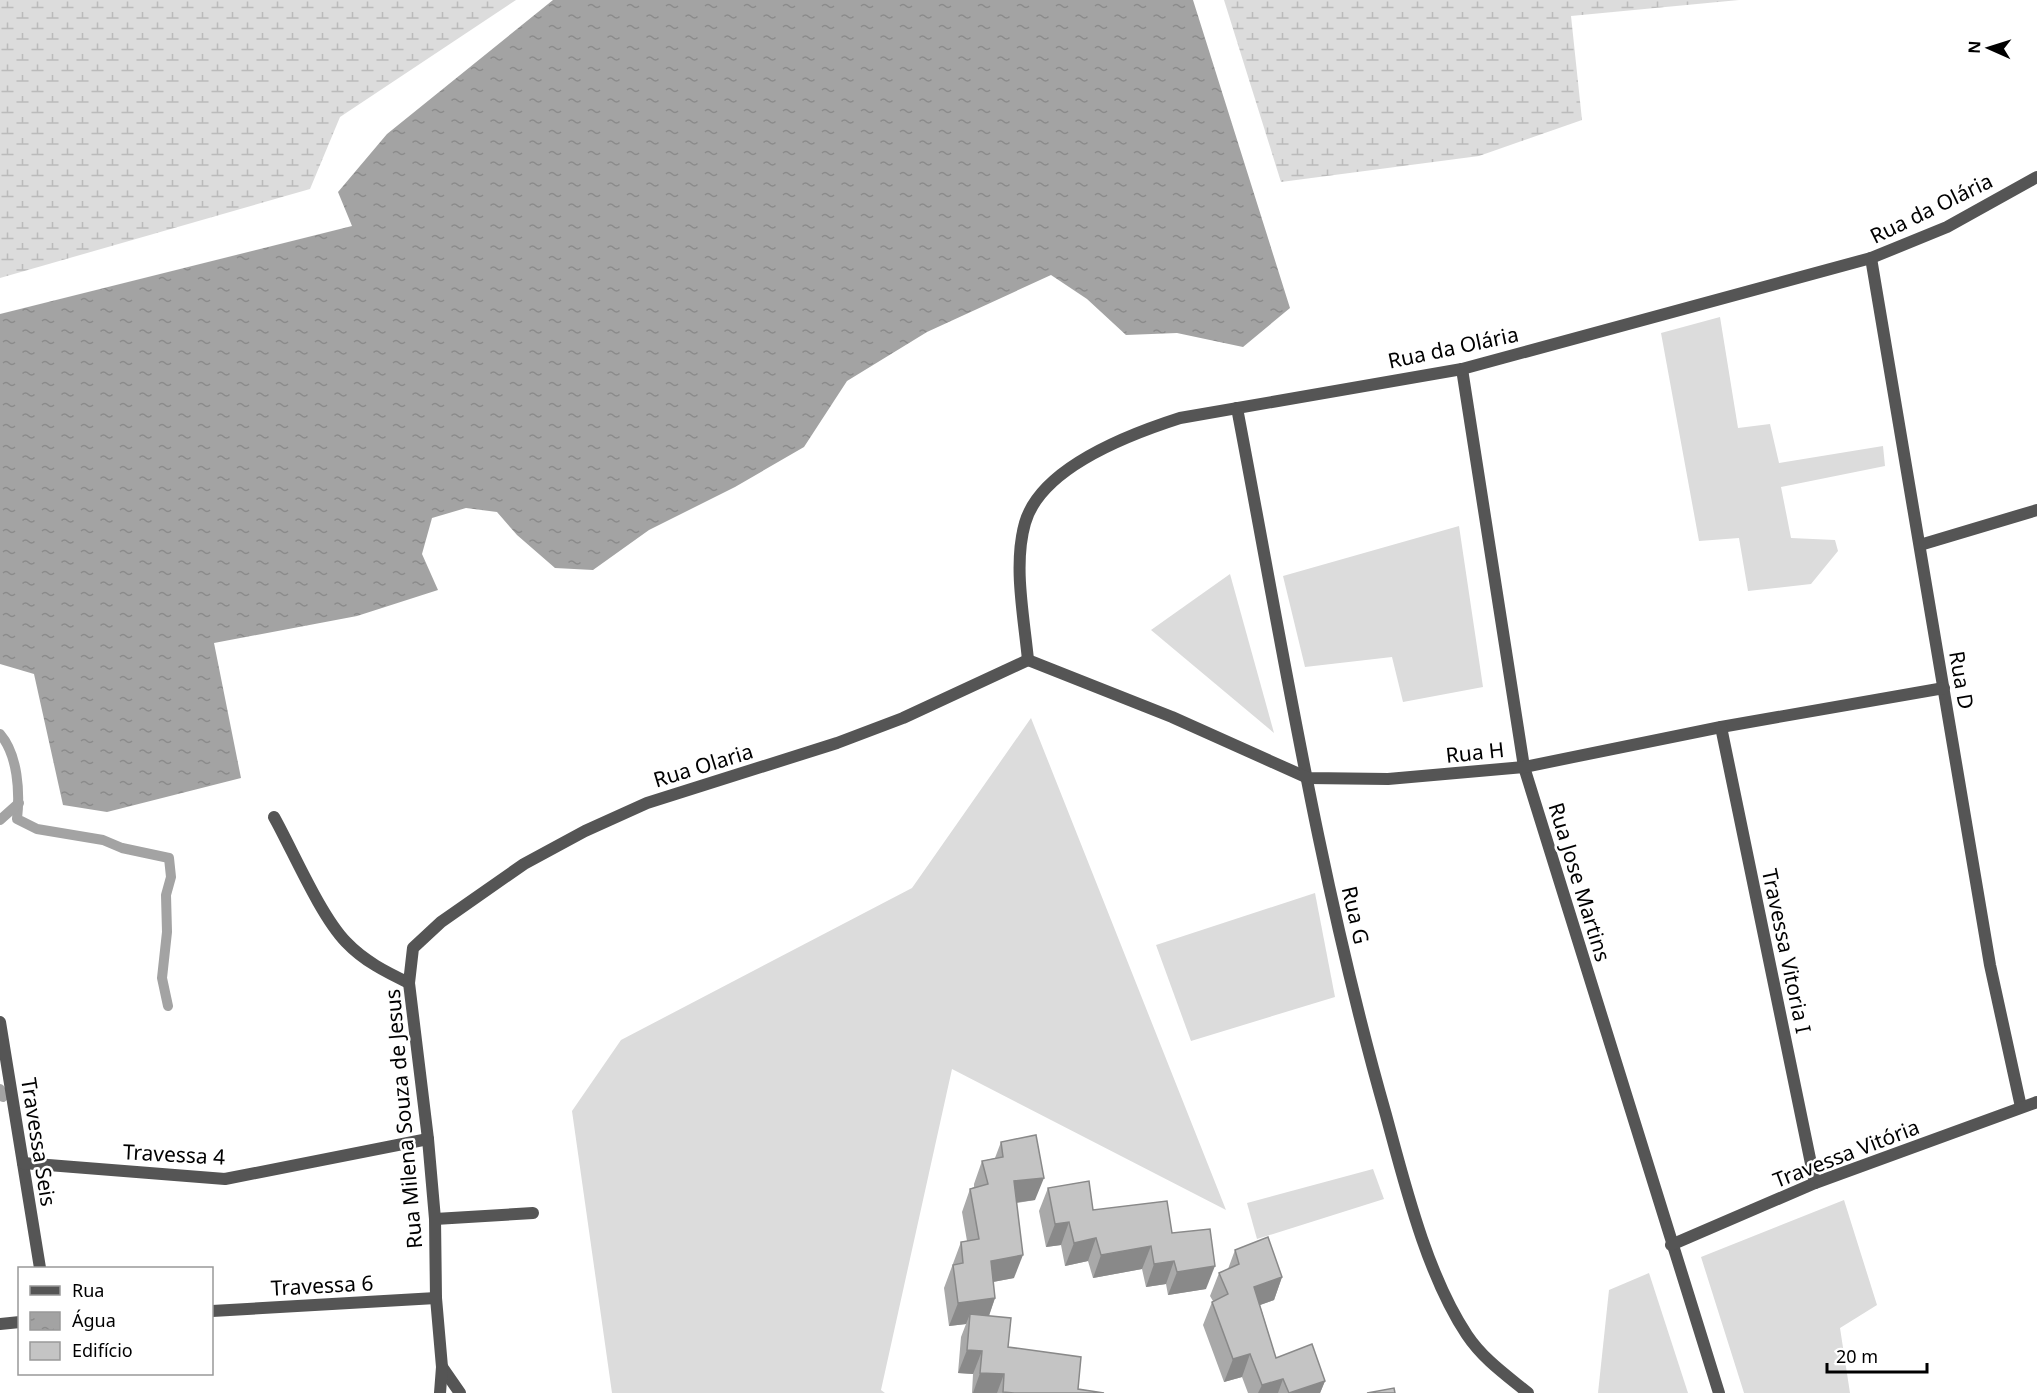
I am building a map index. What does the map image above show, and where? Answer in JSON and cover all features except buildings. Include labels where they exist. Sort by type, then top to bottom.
[{"type":"street","name":"Rua da Olária","points":[[1028,660],[1021,582],[1022,551],[1024,525],[1036,497],[1068,470],[1141,430],[1180,418],[1462,369],[1871,258],[1947,226],[2037,177]]},
{"type":"street","name":"Rua D","points":[[1871,258],[1990,965],[2021,1107]]},
{"type":"street","name":"Rua Jose Martins","points":[[1462,369],[1524,767],[1671,1245],[1719,1393]]},
{"type":"street","name":"Rua G","points":[[1237,408],[1308,778],[1367,1049],[1409,1196],[1428,1252],[1450,1305],[1468,1336],[1491,1363],[1528,1393]]},
{"type":"street","points":[[1920,546],[2037,510]]},
{"type":"street","name":"Rua H","points":[[1028,660],[1172,717],[1308,778],[1399,778],[1524,767],[1721,727],[1944,688]]},
{"type":"street","name":"Rua Olaria","points":[[413,948],[441,922],[524,864],[585,831],[647,803],[837,743],[903,718],[1028,660]]},
{"type":"street","name":"Travessa Vitoria I","points":[[1721,727],[1815,1184]]},
{"type":"street","points":[[274,816],[321,904],[344,941],[379,969],[408,983]]},
{"type":"street","name":"Rua Milena Souza de Jesus","points":[[413,948],[408,983],[428,1139],[435,1219],[435,1298],[442,1367],[440,1393]]},
{"type":"street","name":"Travessa Seis","points":[[0,1022],[40,1267]]},
{"type":"street","name":"Travessa Vitória","points":[[1671,1245],[1815,1184],[2037,1102]]},
{"type":"street","name":"Travessa 4","points":[[23,1163],[225,1179],[428,1139]]},
{"type":"street","points":[[435,1219],[533,1213]]},
{"type":"street","name":"Travessa 6","points":[[213,1311],[435,1298]]},
{"type":"street","points":[[0,1324],[18,1322]]},
{"type":"street","points":[[442,1367],[460,1393]]},
{"type":"green space","points":[[0,0],[516,0],[340,117],[310,189],[0,278]]},
{"type":"green space","points":[[1224,0],[1739,0],[1571,16],[1582,120],[1479,156],[1281,182]]},
{"type":"green space","points":[[1720,317],[1738,428],[1770,424],[1779,463],[1883,446],[1885,466],[1781,487],[1791,538],[1835,540],[1838,551],[1811,584],[1748,591],[1739,538],[1699,541],[1661,333]]},
{"type":"green space","points":[[1459,526],[1483,687],[1403,702],[1392,657],[1305,667],[1283,576]]},
{"type":"green space","points":[[1230,574],[1274,733],[1151,630]]},
{"type":"green space","points":[[1031,718],[1226,1210],[952,1069],[881,1390],[885,1393],[612,1393],[572,1111],[621,1040],[912,888]]},
{"type":"green space","points":[[1315,893],[1335,997],[1191,1041],[1156,945]]},
{"type":"green space","points":[[1373,1169],[1384,1199],[1257,1239],[1247,1203]]},
{"type":"green space","points":[[1844,1200],[1877,1305],[1840,1328],[1850,1393],[1744,1393],[1701,1257]]},
{"type":"green space","points":[[1649,1273],[1688,1393],[1598,1393],[1609,1290]]},
{"type":"water","points":[[553,0],[1193,0],[1290,308],[1243,347],[1177,333],[1126,335],[1087,299],[1051,275],[927,332],[847,381],[804,447],[735,487],[649,530],[593,570],[555,568],[517,535],[497,512],[466,508],[432,518],[422,554],[438,590],[357,616],[214,643],[241,778],[107,812],[63,805],[34,674],[0,664],[0,314],[352,226],[338,192],[387,134]]},
{"type":"waterway","points":[[0,734],[11,752],[14,763],[18,797],[17,819],[37,829],[103,840],[122,848],[169,858],[171,877],[166,895],[167,932],[162,978],[168,1006]]},
{"type":"waterway","points":[[0,820],[19,803]]},
{"type":"waterway","points":[[0,1089],[3,1097]]}]
